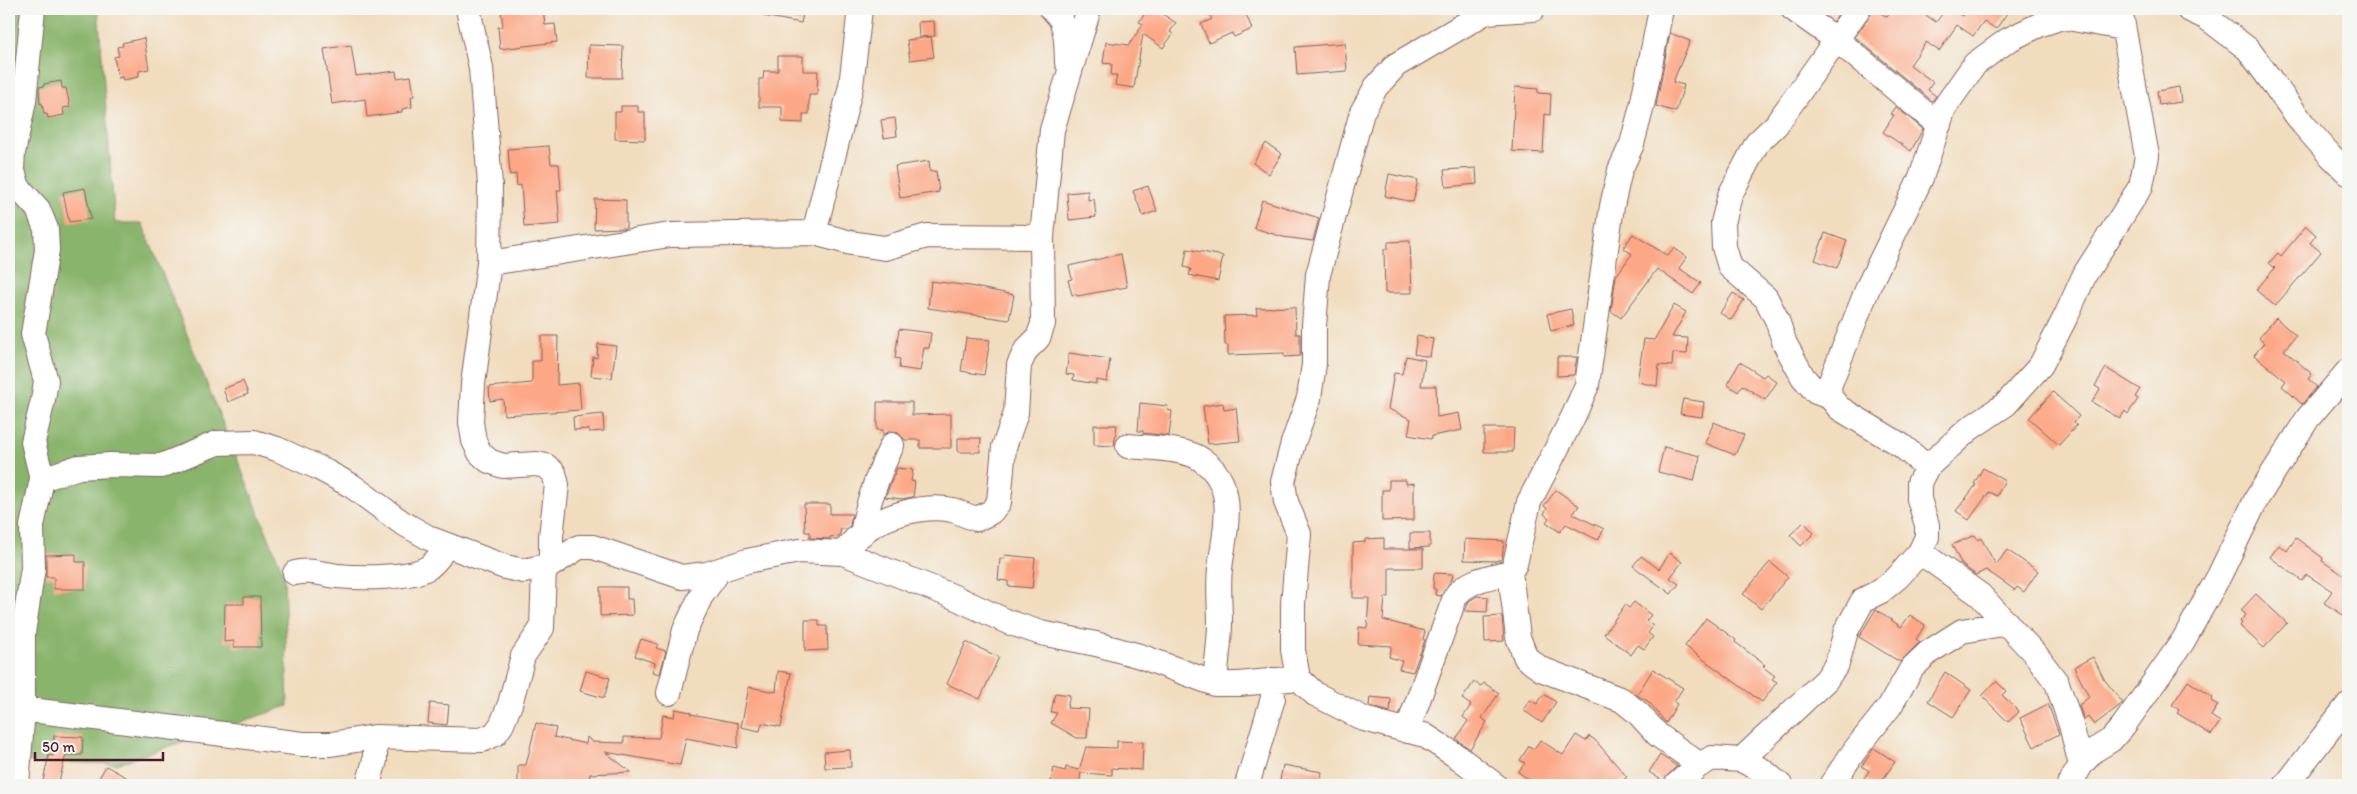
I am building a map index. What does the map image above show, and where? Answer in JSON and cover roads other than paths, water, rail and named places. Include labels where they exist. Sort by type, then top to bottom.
[{"type":"street","points":[[17,785],[23,709],[24,633],[33,568],[32,526],[42,479],[32,442],[46,381],[33,334],[45,266],[46,229],[38,209],[18,187],[12,168],[13,153],[24,101],[34,9]]},
{"type":"street","points":[[23,709],[303,744],[331,744],[375,737],[482,740],[495,734],[502,724],[510,704],[523,656],[542,628],[557,484],[554,473],[546,466],[536,464],[503,466],[489,461],[480,453],[474,441],[472,422],[473,384],[489,263],[490,185],[481,68],[468,9]]},
{"type":"street","points":[[814,233],[851,86],[860,9]]},
{"type":"street","points":[[1051,9],[1061,17],[1065,36],[1068,78]]},
{"type":"street","points":[[843,553],[862,534],[878,522],[928,510],[953,511],[978,519],[991,512],[999,502],[1003,456],[1016,413],[1019,365],[1026,350],[1038,338],[1042,324],[1042,237],[1052,130],[1089,9]]},
{"type":"street","points":[[1495,785],[1458,757],[1424,735],[1364,719],[1315,694],[1298,678],[1293,650],[1292,604],[1299,534],[1286,502],[1283,482],[1293,443],[1309,398],[1314,364],[1314,326],[1318,275],[1362,112],[1376,87],[1396,65],[1483,11],[1533,9]]},
{"type":"street","points":[[1661,9],[1642,106],[1632,144],[1620,170],[1612,206],[1587,385],[1574,416],[1529,502],[1515,564],[1510,572],[1518,637],[1526,658],[1540,669],[1622,700],[1638,713],[1658,735],[1700,764]]},
{"type":"street","points":[[1793,9],[1837,40],[1939,125]]},
{"type":"street","points":[[1858,9],[1776,125],[1757,143],[1730,195],[1723,223],[1724,247],[1730,267],[1766,298],[1777,320],[1785,344],[1803,377],[1816,392],[1830,397],[1839,408],[1902,446],[1927,467]]},
{"type":"street","points":[[2188,9],[2207,18],[2248,49],[2303,124],[2348,173]]},
{"type":"street","points":[[1741,760],[1826,680],[1837,664],[1846,631],[1863,600],[1881,591],[1920,552],[1927,537],[1928,525],[1919,499],[1919,483],[1927,467],[1969,429],[2006,404],[2041,365],[2066,316],[2084,274],[2141,186],[2147,156],[2122,18],[2062,17],[2039,25],[2008,40],[1975,64],[1944,108],[1908,208],[1869,285],[1829,386],[1830,397]]},
{"type":"street","points":[[489,263],[670,235],[814,233],[851,243],[884,248],[927,236],[1042,237]]},
{"type":"street","points":[[2070,785],[2081,765],[2093,752],[2111,740],[2124,725],[2183,640],[2266,483],[2308,418],[2348,371]]},
{"type":"street","points":[[42,479],[80,467],[110,465],[161,466],[217,443],[254,442],[278,450],[352,486],[401,522],[445,546],[506,567],[524,571],[548,566],[579,547],[593,547],[682,577],[719,571],[747,561],[800,551],[843,553],[952,596],[1008,622],[1041,633],[1096,644],[1140,656],[1215,684],[1239,684],[1298,678]]},
{"type":"street","points":[[862,534],[866,508],[892,445]]},
{"type":"street","points":[[1128,446],[1184,453],[1200,458],[1213,468],[1222,481],[1227,506],[1227,524],[1220,569],[1220,624],[1215,684]]},
{"type":"street","points":[[295,573],[304,571],[336,576],[372,578],[399,575],[427,568],[440,558],[445,546]]},
{"type":"street","points":[[1920,552],[1980,595],[2007,623],[2057,683],[2071,725],[2081,765]]},
{"type":"street","points":[[669,693],[685,630],[701,596],[719,571]]},
{"type":"street","points":[[1407,731],[1459,590],[1468,584],[1510,572]]},
{"type":"street","points":[[1831,785],[1855,750],[1890,706],[1912,668],[1929,652],[1962,631],[2007,623]]},
{"type":"street","points":[[1247,785],[1273,698],[1272,680]]},
{"type":"street","points":[[2286,785],[2348,705]]},
{"type":"street","points":[[368,785],[375,760],[375,737]]},
{"type":"street","points":[[1676,785],[1700,764],[1712,758],[1741,760],[1762,770],[1780,785]]}]
